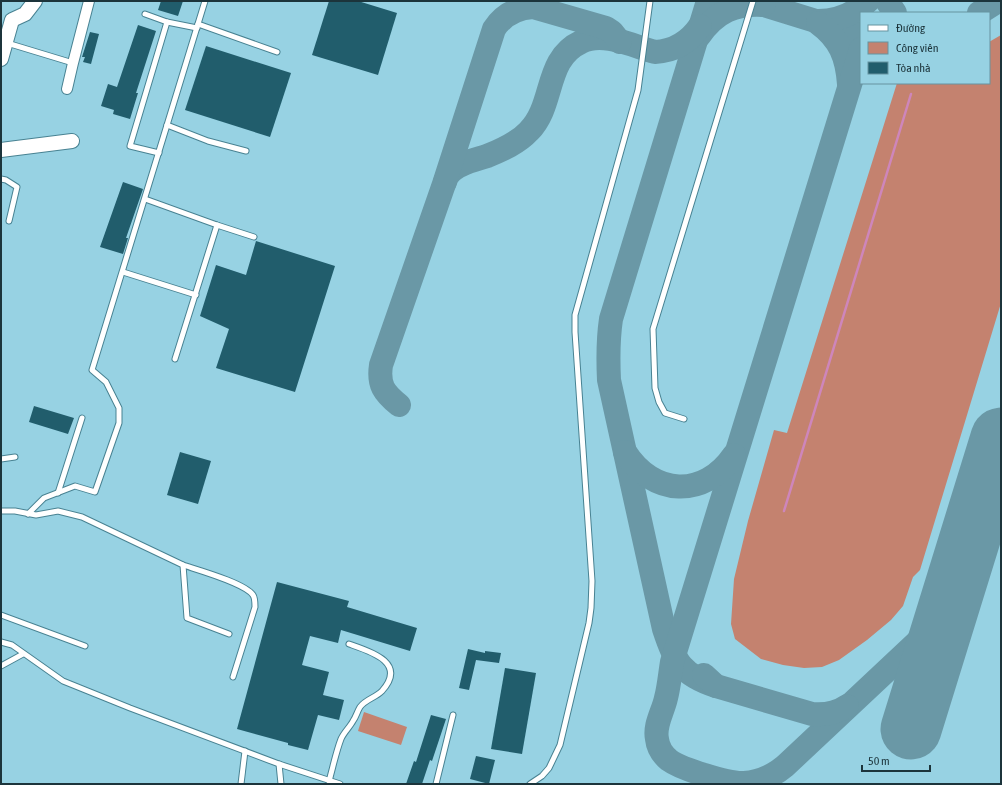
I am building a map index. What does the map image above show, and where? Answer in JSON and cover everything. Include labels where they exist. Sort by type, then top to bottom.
[{"type":"street","points":[[1,60],[6,43],[7,20],[25,14],[35,1]]},
{"type":"street","points":[[68,89],[89,1]]},
{"type":"street","points":[[1,150],[72,141]]},
{"type":"lane","points":[[28,514],[44,498],[75,486],[95,492],[119,423],[119,408],[106,382],[92,370],[205,1]]},
{"type":"lane","points":[[530,784],[542,776],[549,768],[560,745],[592,608],[592,581],[574,332],[575,315],[638,90],[650,1]]},
{"type":"lane","points":[[684,419],[665,412],[659,402],[655,388],[653,329],[753,1]]},
{"type":"lane","points":[[145,14],[167,22],[197,26],[277,52]]},
{"type":"lane","points":[[159,153],[130,146],[167,22]]},
{"type":"lane","points":[[6,43],[73,63]]},
{"type":"lane","points":[[167,125],[208,141],[246,151]]},
{"type":"lane","points":[[1,179],[6,180],[18,187],[9,221]]},
{"type":"lane","points":[[145,199],[254,237]]},
{"type":"lane","points":[[175,359],[217,225]]},
{"type":"lane","points":[[123,272],[196,295]]},
{"type":"lane","points":[[58,493],[82,418]]},
{"type":"lane","points":[[1,459],[15,457]]},
{"type":"lane","points":[[1,510],[42,515],[58,511],[82,517],[183,565],[238,585],[249,591],[254,596],[255,607],[233,677]]},
{"type":"lane","points":[[183,565],[187,618],[229,634]]},
{"type":"lane","points":[[1,615],[85,646]]},
{"type":"lane","points":[[1,642],[12,645],[63,681],[245,752],[340,784]]},
{"type":"lane","points":[[329,781],[344,733],[353,722],[360,707],[366,700],[381,692],[390,679],[389,668],[383,658],[371,651],[349,644]]},
{"type":"lane","points":[[1,666],[23,654]]},
{"type":"lane","points":[[436,784],[453,715]]},
{"type":"lane","points":[[241,784],[245,752]]},
{"type":"lane","points":[[279,764],[281,784]]},
{"type":"green space","points":[[1001,35],[1001,303],[920,570],[913,577],[903,606],[891,620],[867,640],[839,660],[822,667],[804,668],[783,665],[761,659],[735,639],[731,624],[734,579],[748,521],[774,430],[787,433],[897,84],[990,84],[990,41]]},
{"type":"green space","points":[[364,712],[407,727],[401,745],[358,731]]},
{"type":"building","points":[[161,1],[183,1],[178,16],[158,10]]},
{"type":"building","points":[[329,1],[358,1],[397,13],[378,75],[312,55]]},
{"type":"building","points":[[138,25],[156,31],[136,93],[138,93],[130,119],[113,114],[114,110],[101,106],[108,84],[117,87]]},
{"type":"building","points":[[90,32],[99,34],[91,64],[83,62],[85,57],[82,57]]},
{"type":"building","points":[[206,46],[291,73],[270,137],[185,110]]},
{"type":"building","points":[[123,182],[143,189],[126,238],[128,238],[123,254],[100,247]]},
{"type":"building","points":[[256,241],[335,266],[295,392],[216,368],[229,329],[200,316],[216,265],[246,275]]},
{"type":"building","points":[[34,406],[74,418],[68,434],[29,422]]},
{"type":"building","points":[[180,452],[211,461],[198,504],[167,495]]},
{"type":"building","points":[[277,582],[349,601],[347,607],[417,628],[410,651],[341,630],[338,643],[310,636],[302,665],[329,672],[323,695],[344,700],[339,720],[318,715],[308,750],[237,729]]},
{"type":"building","points":[[468,649],[485,653],[485,651],[501,653],[499,663],[476,660],[469,690],[459,688]]},
{"type":"building","points":[[505,668],[536,673],[522,754],[491,749]]},
{"type":"building","points":[[431,715],[446,719],[432,761],[430,760],[422,784],[406,784],[414,761],[416,762]]},
{"type":"building","points":[[476,756],[495,760],[489,784],[470,779]]},
{"type":"waterway","points":[[784,511],[911,94]]},
{"type":"taxiway","points":[[708,1],[611,319],[608,364],[609,380],[664,629],[676,659],[681,666],[695,677],[716,686]]},
{"type":"taxiway","points":[[757,1],[764,5],[860,35]]},
{"type":"taxiway","points":[[818,21],[832,20],[845,16],[857,10],[868,1]]},
{"type":"taxiway","points":[[887,1],[894,12]]},
{"type":"taxiway","points":[[981,12],[998,1]]},
{"type":"taxiway","points":[[699,36],[712,21],[727,11],[744,6],[764,5]]},
{"type":"taxiway","points":[[399,405],[383,388],[380,378],[381,365],[444,184],[494,29],[510,13],[533,7],[606,28],[612,32],[620,42]]},
{"type":"taxiway","points":[[818,23],[832,35],[841,49],[846,65],[849,84]]},
{"type":"taxiway","points":[[445,182],[452,170],[466,162],[504,149],[515,143],[529,131],[543,109],[555,71],[561,59],[569,50],[581,42],[590,39],[608,39],[628,43],[655,52],[669,50],[681,45],[691,37],[700,26]]},
{"type":"taxiway","points":[[860,52],[672,662],[667,694],[656,734],[660,748],[663,754],[675,764],[717,779],[744,783],[771,776],[785,766],[947,614]]},
{"type":"taxiway","points":[[625,452],[636,467],[650,477],[664,484],[679,486],[694,485],[708,479],[722,469],[734,455]]},
{"type":"taxiway","points":[[704,675],[716,686],[812,714],[830,713],[847,706]]},
{"type":"runway","points":[[911,729],[1001,438]]}]
